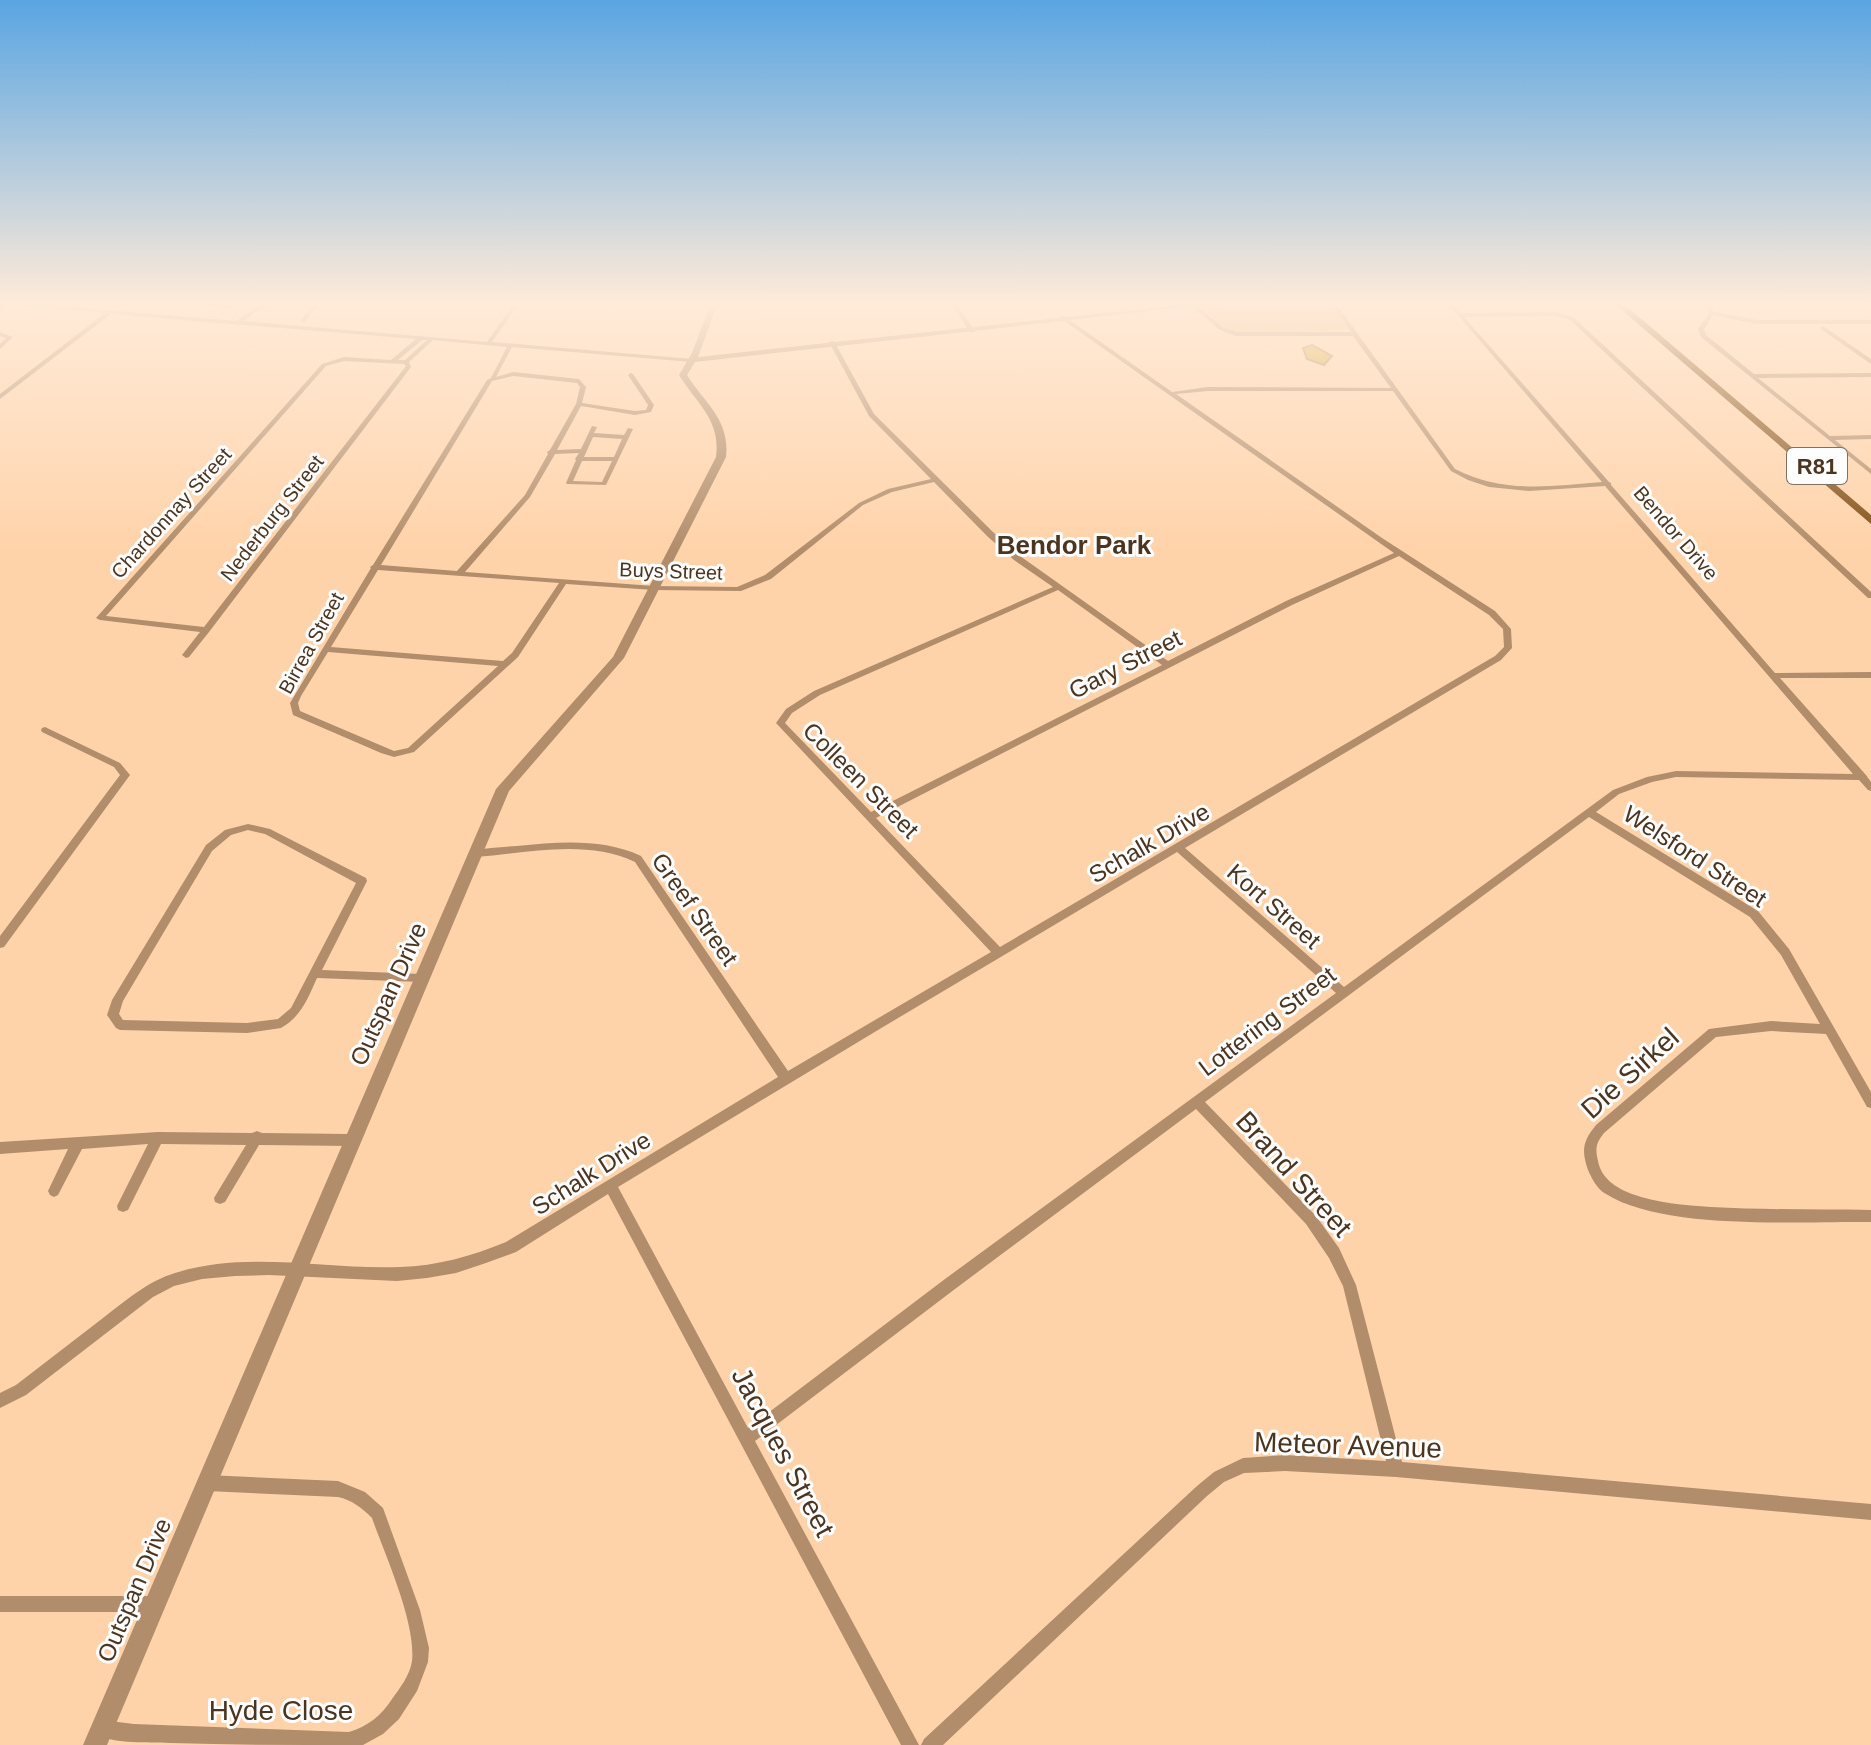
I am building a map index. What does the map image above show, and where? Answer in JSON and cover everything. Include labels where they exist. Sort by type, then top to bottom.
[{"type":"main road","name":"R81","points":[[1715,386],[1871,521]]},
{"type":"main road","name":"R81","points":[[1724,386],[1871,512]]},
{"type":"street","name":"Chardonnay Street","points":[[206,630],[100,618],[305,386]]},
{"type":"street","name":"Nederburg Street","points":[[186,655],[393,386]]},
{"type":"street","name":"Birrea Street","points":[[489,386],[374,567],[297,696],[294,703],[296,713],[394,754],[418,746],[506,664],[528,639],[563,582]]},
{"type":"street","points":[[461,571],[524,501],[579,404],[583,386]]},
{"type":"street","points":[[579,404],[635,413],[649,411],[651,405],[639,386]]},
{"type":"street","name":"Outspan Drive","points":[[99,1737],[295,1270],[503,789],[618,658],[723,449],[718,421],[691,386]]},
{"type":"street","points":[[856,386],[871,415],[1017,558],[1168,665]]},
{"type":"street","name":"Schalk Drive","points":[[0,1401],[21,1390],[159,1284],[185,1276],[259,1268],[398,1274],[473,1263],[511,1247],[785,1077],[1180,849],[1498,658],[1508,648],[1510,637],[1504,622],[1399,553],[1163,386]]},
{"type":"street","points":[[1390,386],[1444,460],[1453,470],[1472,481],[1511,487],[1609,484]]},
{"type":"street","name":"Bendor Drive","points":[[1522,386],[1867,783]]},
{"type":"street","points":[[1645,386],[1871,596]]},
{"type":"street","points":[[1766,386],[1871,472]]},
{"type":"street","points":[[1173,393],[1208,389],[1392,390]]},
{"type":"street","points":[[590,435],[629,433],[606,482],[600,485],[569,483],[578,459],[590,435],[594,427]]},
{"type":"street","points":[[1829,438],[1871,437]]},
{"type":"street","points":[[550,452],[582,451]]},
{"type":"street","points":[[578,459],[617,459]]},
{"type":"street","name":"Buys Street","points":[[374,567],[727,591],[751,586],[768,577],[861,504],[890,490],[935,480]]},
{"type":"street","name":"Gary Street","points":[[872,816],[1289,603],[1399,553]]},
{"type":"street","name":"Colleen Street","points":[[998,952],[977,933],[872,816],[781,728],[784,716],[817,693],[1059,587]]},
{"type":"street","points":[[327,649],[506,664]]},
{"type":"street","points":[[1776,675],[1871,675]]},
{"type":"street","points":[[0,944],[125,775],[117,765],[45,730]]},
{"type":"street","name":"Lottering Street","points":[[747,1438],[1196,1101],[1616,792],[1676,774],[1867,783]]},
{"type":"street","name":"Welsford Street","points":[[1589,812],[1754,914],[1785,952],[1871,1103]]},
{"type":"street","points":[[237,828],[267,831],[362,881],[317,974],[295,1011],[281,1023],[247,1028],[126,1026],[114,1020],[121,995],[209,848],[237,828]]},
{"type":"street","name":"Greef Street","points":[[476,853],[606,849],[628,852],[638,859],[785,1077]]},
{"type":"street","name":"Kort Street","points":[[1180,849],[1343,992]]},
{"type":"street","points":[[317,974],[421,978]]},
{"type":"street","name":"Die Sirkel","points":[[1827,1029],[1771,1026],[1713,1032],[1600,1129],[1591,1140],[1592,1165],[1599,1180],[1610,1190],[1646,1206],[1699,1211],[1871,1216]]},
{"type":"street","name":"Brand Street","points":[[1196,1101],[1311,1220],[1334,1253],[1349,1285],[1396,1469]]},
{"type":"street","points":[[220,1198],[257,1137]]},
{"type":"street","points":[[0,1148],[12,1144],[77,1145],[158,1138],[351,1140]]},
{"type":"street","points":[[123,1206],[158,1138]]},
{"type":"street","points":[[54,1191],[77,1145]]},
{"type":"street","name":"Jacques Street","points":[[610,1185],[910,1745]]},
{"type":"street","name":"Meteor Avenue","points":[[930,1745],[1219,1477],[1243,1466],[1285,1463],[1396,1469],[1871,1512]]},
{"type":"street","name":"Hyde Close","points":[[99,1737],[134,1733],[349,1741],[374,1731],[392,1714],[416,1675],[421,1648],[378,1513],[367,1501],[355,1493],[338,1489],[205,1483]]},
{"type":"street","points":[[0,1604],[156,1604]]},
{"type":"district","name":"Bendor Park","points":[[1074,545]]}]
